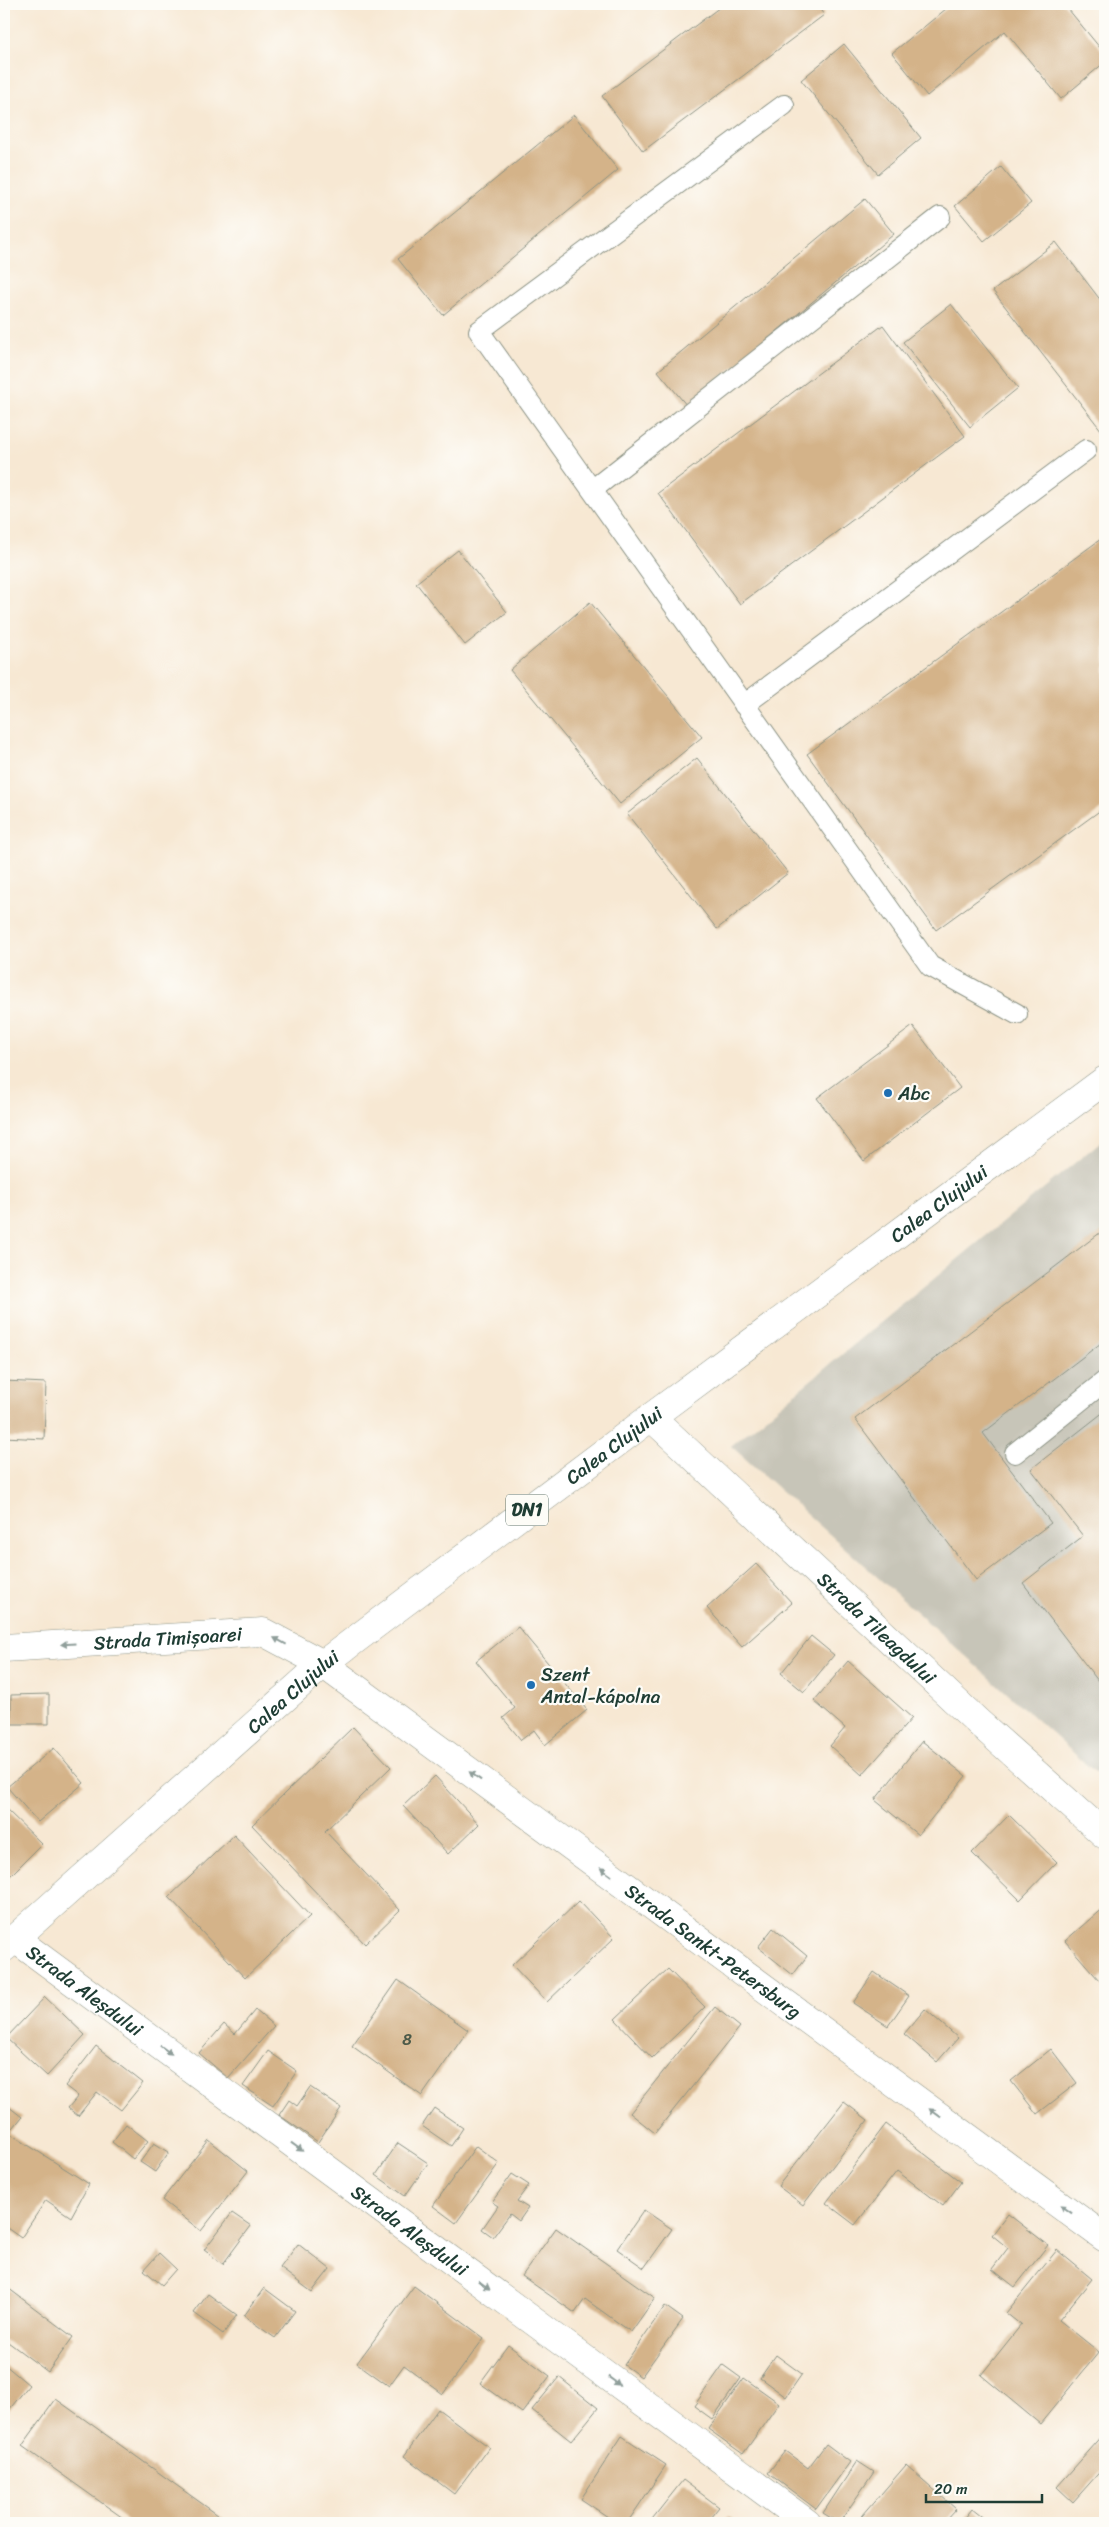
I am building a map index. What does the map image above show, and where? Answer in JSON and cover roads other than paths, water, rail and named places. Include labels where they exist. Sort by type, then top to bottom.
[{"type":"street","name":"Calea Clujului","points":[[9,1943],[323,1664],[651,1417],[1105,1080]]},
{"type":"street","name":"Strada Tileagdului","points":[[651,1417],[978,1722],[1105,1834]]},
{"type":"street","name":"Strada Timișoarei","points":[[4,1648],[263,1632],[323,1664]]},
{"type":"street","name":"Strada Sankt-Petersburg","points":[[323,1664],[1105,2238]]},
{"type":"street","name":"Strada Aleșdului","points":[[9,1943],[807,2523]]},
{"type":"lane","points":[[784,104],[479,332],[930,966],[1016,1014]]},
{"type":"lane","points":[[592,490],[940,217]]},
{"type":"lane","points":[[744,705],[1086,450]]},
{"type":"lane","points":[[1015,1453],[1105,1382]]},
{"type":"place","name":"Abc","points":[[888,1093]]},
{"type":"place","name":"Szent Antal-kápolna","points":[[531,1685]]}]
